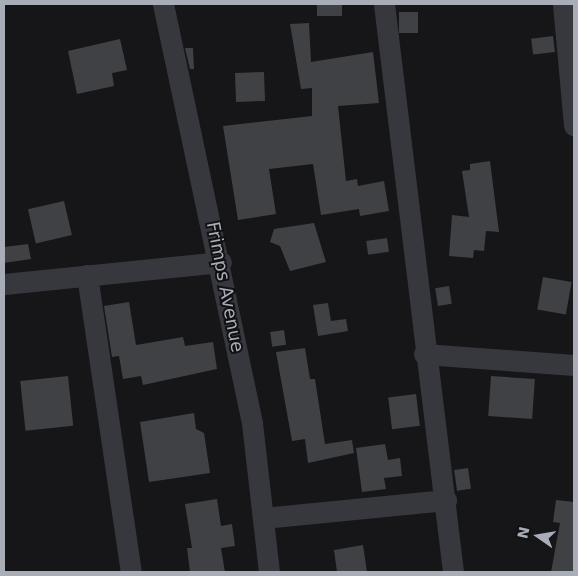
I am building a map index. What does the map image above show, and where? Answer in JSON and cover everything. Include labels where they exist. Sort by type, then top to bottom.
[{"type":"street","name":"Frimps Avenue","points":[[164,4],[221,262],[252,423],[269,572]]},
{"type":"street","points":[[384,4],[424,354],[446,500],[454,572]]},
{"type":"street","points":[[562,4],[574,126]]},
{"type":"street","points":[[4,284],[221,262]]},
{"type":"street","points":[[87,275],[131,572]]},
{"type":"street","points":[[424,354],[574,365]]},
{"type":"street","points":[[263,518],[446,500]]},
{"type":"building","points":[[317,4],[342,4],[342,16],[317,16]]},
{"type":"building","points":[[399,12],[418,12],[418,33],[399,33]]},
{"type":"building","points":[[309,23],[311,62],[373,52],[379,103],[338,106],[346,181],[357,179],[358,186],[384,181],[389,211],[360,216],[359,209],[321,215],[313,164],[269,169],[276,214],[238,220],[223,126],[312,116],[312,88],[301,89],[290,24]]},
{"type":"building","points":[[553,36],[555,52],[533,55],[531,39]]},
{"type":"building","points":[[120,39],[127,70],[112,73],[114,86],[77,94],[68,51]]},
{"type":"building","points":[[185,48],[193,48],[194,69],[190,69]]},
{"type":"building","points":[[264,72],[265,101],[236,102],[235,73]]},
{"type":"building","points":[[490,161],[499,232],[486,231],[484,251],[474,250],[473,258],[449,256],[452,215],[469,217],[462,171],[470,170],[470,164]]},
{"type":"building","points":[[64,201],[72,235],[36,243],[28,209]]},
{"type":"building","points":[[314,223],[326,262],[290,271],[280,246],[270,242],[274,229]]},
{"type":"building","points":[[387,238],[389,252],[368,255],[366,241]]},
{"type":"building","points":[[28,244],[31,259],[4,263],[4,247]]},
{"type":"building","points":[[543,277],[572,282],[566,315],[537,309]]},
{"type":"building","points":[[449,286],[452,304],[438,306],[435,288]]},
{"type":"building","points":[[129,302],[136,345],[183,337],[185,346],[213,342],[217,369],[143,385],[141,376],[123,379],[119,356],[112,357],[104,306]]},
{"type":"building","points":[[328,303],[331,321],[346,319],[348,331],[318,336],[313,305]]},
{"type":"building","points":[[284,330],[286,345],[272,347],[270,332]]},
{"type":"building","points":[[305,348],[310,379],[315,379],[325,444],[352,440],[354,453],[308,463],[305,439],[292,441],[276,352]]},
{"type":"building","points":[[68,376],[73,426],[25,431],[20,381]]},
{"type":"building","points":[[491,376],[535,379],[532,419],[488,416]]},
{"type":"building","points":[[416,394],[420,426],[392,429],[388,397]]},
{"type":"building","points":[[194,413],[196,429],[204,433],[210,473],[149,482],[140,422]]},
{"type":"building","points":[[385,444],[388,460],[400,458],[402,476],[384,478],[386,489],[362,492],[356,448]]},
{"type":"building","points":[[468,468],[471,489],[457,491],[454,470]]},
{"type":"building","points":[[217,499],[221,526],[232,524],[235,546],[221,548],[225,572],[190,572],[187,548],[192,548],[185,504]]},
{"type":"building","points":[[556,500],[574,502],[574,572],[551,572],[560,523],[553,522]]},
{"type":"building","points":[[363,545],[367,572],[337,572],[334,550]]}]
